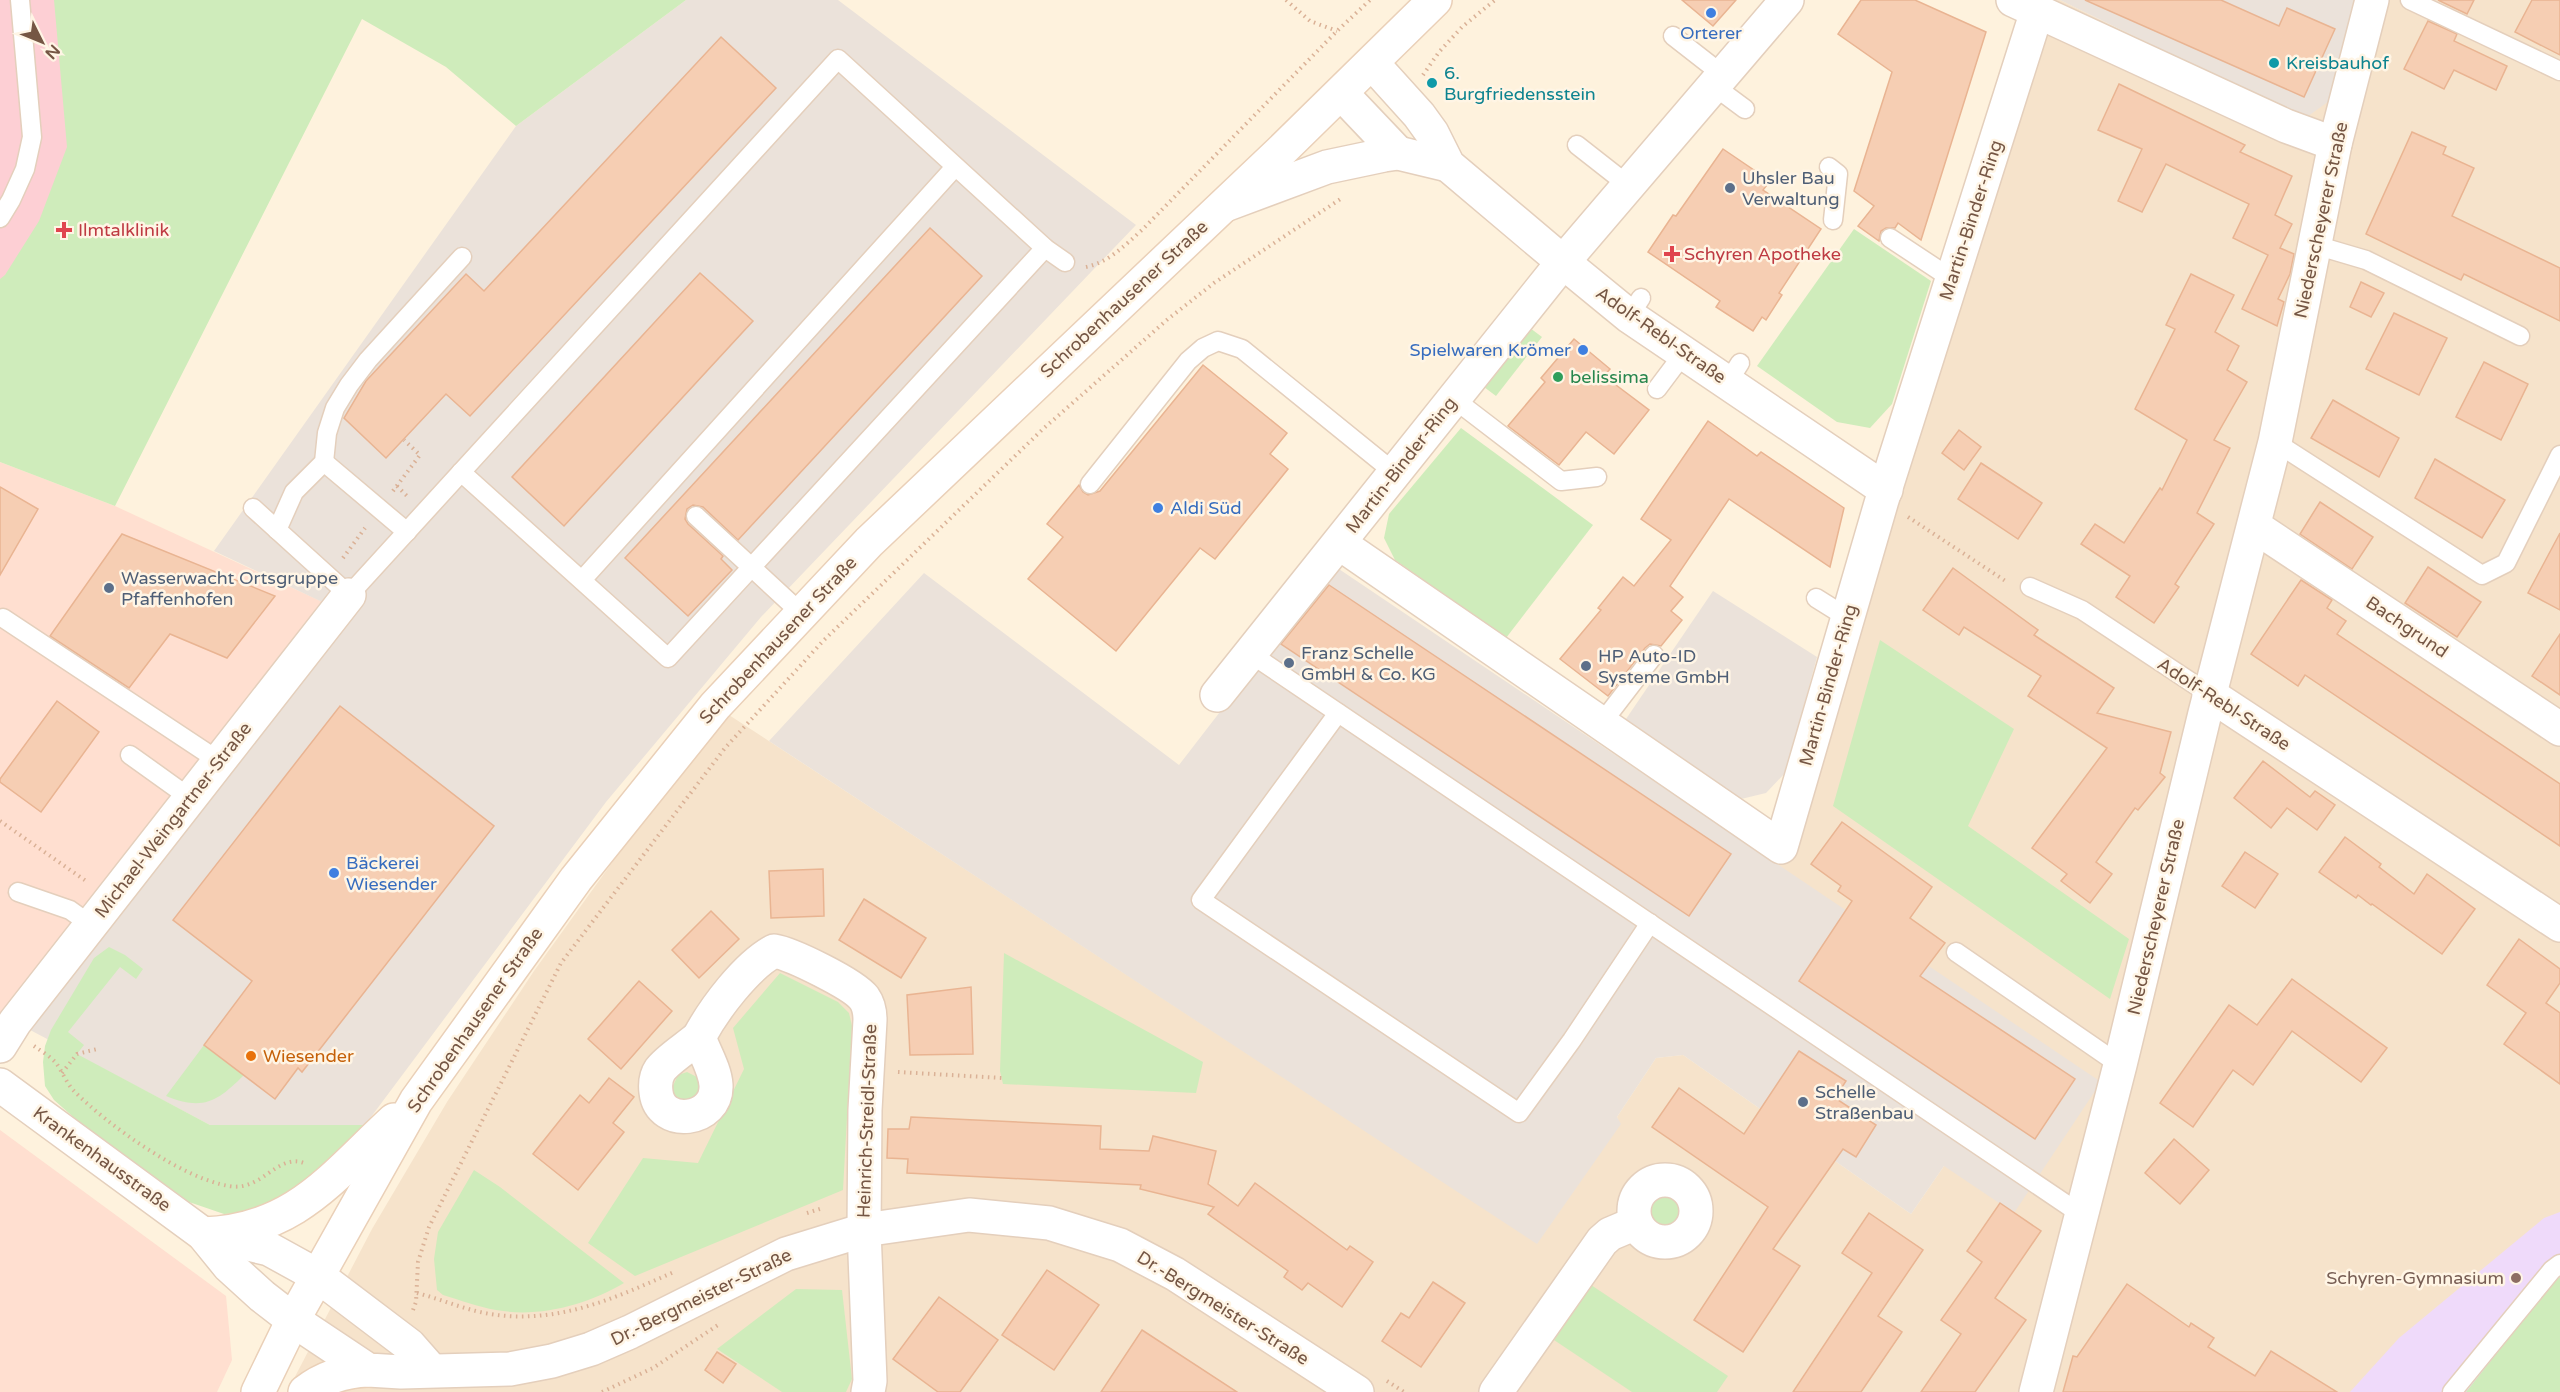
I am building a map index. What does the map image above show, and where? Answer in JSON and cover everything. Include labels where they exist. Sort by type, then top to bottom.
[{"type":"street","name":"Schrobenhausener Straße","points":[[258,1392],[293,1320],[416,1101],[576,879],[715,706],[869,542],[1225,205],[1435,0]]},
{"type":"street","name":"Martin-Binder-Ring","points":[[1218,695],[1563,262],[1718,81],[1767,39],[1787,0]]},
{"type":"street","name":"Niederscheyerer Straße","points":[[2036,1392],[2275,442],[2335,144],[2372,0]]},
{"type":"street","name":"Martin-Binder-Ring","points":[[1339,543],[1781,847],[1884,495],[1952,279],[2025,6],[2286,126],[2335,144]]},
{"type":"street","name":"Adolf-Rebl-Straße","points":[[1372,63],[1403,96],[1432,133],[1448,165],[1563,262],[1635,307],[1684,353],[1734,373],[1884,495]]},
{"type":"street","points":[[1341,93],[1398,153]]},
{"type":"street","name":"Adolf-Rebl-Straße","points":[[1225,205],[1327,167],[1398,153],[1448,165]]},
{"type":"street","name":"Bachgrund","points":[[2254,526],[2560,729]]},
{"type":"street","name":"Michael-Weingartner-Straße","points":[[6,1038],[91,925],[349,595]]},
{"type":"street","name":"Adolf-Rebl-Straße","points":[[2210,694],[2560,925]]},
{"type":"street","name":"Heinrich-Streidl-Straße","points":[[699,1037],[708,1019],[763,957],[774,951],[785,953],[854,990],[865,999],[870,1009],[865,1110],[864,1216],[870,1381],[868,1392]]},
{"type":"street","name":"Krankenhausstraße","points":[[0,1085],[203,1234],[229,1266],[293,1320]]},
{"type":"street","points":[[203,1234],[230,1233],[256,1227],[292,1210],[315,1194],[416,1101]]},
{"type":"street","name":"Dr.-Bergmeister-Straße","points":[[305,1392],[313,1386],[349,1371],[510,1369],[552,1361],[591,1349],[630,1332],[864,1216],[969,1215],[1049,1223],[1120,1245],[1371,1386]]},
{"type":"street","points":[[1496,1392],[1602,1241],[1610,1234],[1636,1223]]},
{"type":"street","name":"Krankenhausstraße","points":[[203,1234],[269,1249],[318,1276]]},
{"type":"street","points":[[318,1276],[409,1345],[431,1370]]},
{"type":"street","points":[[293,1320],[368,1370]]},
{"type":"lane","points":[[0,218],[25,169],[33,137],[20,0]]},
{"type":"lane","points":[[2410,0],[2560,71]]},
{"type":"lane","points":[[1673,36],[1745,110]]},
{"type":"lane","points":[[253,508],[349,595],[838,59],[1045,248],[1065,262]]},
{"type":"lane","points":[[1577,145],[1628,185]]},
{"type":"lane","points":[[1829,166],[1838,174],[1833,220]]},
{"type":"lane","points":[[582,580],[955,167]]},
{"type":"lane","points":[[1890,238],[1952,279]]},
{"type":"lane","points":[[2315,245],[2366,260],[2520,336]]},
{"type":"lane","points":[[461,472],[668,658],[1045,248]]},
{"type":"lane","points":[[277,530],[294,492],[324,462],[327,433],[335,408],[349,386],[368,360],[462,257]]},
{"type":"lane","points":[[1090,484],[1188,361],[1203,348],[1218,341],[1242,349],[1395,473]]},
{"type":"lane","points":[[1657,389],[1684,353]]},
{"type":"lane","points":[[1454,399],[1560,481],[1597,477]]},
{"type":"lane","points":[[2275,442],[2482,575],[2506,563],[2560,455]]},
{"type":"lane","points":[[324,462],[407,531]]},
{"type":"lane","points":[[696,516],[801,613]]},
{"type":"lane","name":"Adolf-Rebl-Straße","points":[[2030,587],[2082,610],[2210,694]]},
{"type":"lane","points":[[1816,598],[1848,618]]},
{"type":"lane","points":[[3,618],[219,761]]},
{"type":"lane","points":[[1251,654],[2082,1215]]},
{"type":"lane","points":[[1601,724],[1654,655]]},
{"type":"lane","points":[[1338,713],[1201,900],[1519,1113],[1572,1040],[1650,923]]},
{"type":"lane","points":[[130,755],[190,798]]},
{"type":"lane","points":[[18,892],[69,910],[91,925]]},
{"type":"lane","points":[[1956,952],[2120,1065]]},
{"type":"lane","points":[[2452,1392],[2552,1270],[2560,1264]]},
{"type":"path","points":[[1286,0],[1310,21],[1337,31]]},
{"type":"path","points":[[1065,262],[1084,267],[1098,265],[1113,256],[1142,230],[1370,0]]},
{"type":"path","points":[[1403,96],[1462,27],[1495,0]]},
{"type":"path","points":[[410,1317],[417,1293],[418,1262],[429,1227],[561,963],[725,748],[823,641],[1018,453],[1097,381],[1168,319],[1214,283],[1357,188],[1353,162]]},
{"type":"path","points":[[1884,495],[2017,588],[2030,587]]},
{"type":"path","points":[[0,822],[89,884]]},
{"type":"path","points":[[6,1038],[55,1062],[71,1088],[95,1112],[153,1152],[205,1179],[241,1188],[250,1186],[284,1164],[296,1160],[305,1163]]},
{"type":"path","points":[[62,1073],[77,1054],[97,1049]]},
{"type":"path","points":[[868,1070],[1002,1078]]},
{"type":"path","points":[[806,1213],[815,1209],[864,1216]]},
{"type":"path","points":[[417,1293],[495,1315],[530,1318],[590,1307],[684,1268]]},
{"type":"path","points":[[602,1392],[653,1368],[722,1323]]},
{"type":"path","points":[[1371,1386],[1404,1392]]},
{"type":"shaded area","name":"Ilmtalklinik","points":[[0,0],[256,0],[0,459]]},
{"type":"shaded area","points":[[686,0],[838,0],[1136,225],[761,617],[606,802],[365,1125],[210,1125],[15,1022],[337,609],[214,551],[516,126]]},
{"type":"shaded area","points":[[2041,0],[2060,0],[2304,119],[2361,0],[2560,0],[2560,1392],[287,1392],[372,1229],[447,1102],[534,971],[637,828],[729,715],[1537,1243],[1620,1124],[1617,1117],[1656,1058],[1683,1055],[1911,1214],[1944,1166],[1769,857]]},
{"type":"shaded area","points":[[2060,0],[2361,0],[2339,94],[2304,119]]},
{"type":"shaded area","points":[[0,462],[115,506],[338,609],[15,1022],[0,1012]]},
{"type":"shaded area","points":[[1330,563],[2101,1082],[2014,1213],[1944,1166],[1911,1214],[1683,1055],[1656,1058],[1617,1117],[1621,1124],[1537,1244],[769,741],[924,573],[1179,765],[1260,660]]},
{"type":"shaded area","points":[[1713,591],[1817,657],[1786,772],[1766,793],[1741,799],[1626,719]]},
{"type":"shaded area","points":[[0,1130],[226,1296],[232,1360],[217,1392],[0,1392]]},
{"type":"shaded area","name":"Schyren-Gymnasium","points":[[2560,1212],[2560,1392],[2350,1392],[2399,1338],[2544,1218]]},
{"type":"green space","points":[[54,0],[686,0],[516,126],[446,67],[362,19],[115,506],[0,462],[0,279],[5,275],[39,221],[67,147]]},
{"type":"green space","points":[[1854,229],[1931,281],[1892,404],[1870,428],[1837,422],[1757,366]]},
{"type":"green space","points":[[1530,328],[1542,337],[1496,396],[1484,387]]},
{"type":"green space","points":[[1461,428],[1593,525],[1506,638],[1395,560],[1384,538],[1389,514]]},
{"type":"green space","points":[[1880,640],[2014,729],[1968,826],[2129,939],[2110,999],[1833,806]]},
{"type":"green space","points":[[109,947],[125,955],[143,969],[136,979],[120,967],[68,1032],[84,1045],[77,1054],[210,1125],[365,1125],[318,1177],[259,1212],[224,1214],[189,1202],[79,1122],[54,1100],[45,1086],[43,1062],[45,1046],[51,1030],[94,958]]},
{"type":"green space","points":[[1004,953],[1203,1062],[1196,1093],[1003,1084],[1000,1071]]},
{"type":"green space","points":[[780,973],[838,1002],[849,1013],[852,1026],[843,1190],[635,1276],[588,1243],[643,1158],[698,1163],[744,1069],[733,1028]]},
{"type":"green space","points":[[204,1045],[244,1075],[226,1092],[209,1101],[190,1103],[166,1096]]},
{"type":"green space","points":[[687,1072],[699,1078],[702,1093],[687,1103],[674,1097],[672,1088],[678,1075]]},
{"type":"green space","points":[[474,1170],[500,1187],[624,1283],[594,1298],[546,1311],[512,1312],[489,1309],[443,1295],[437,1290],[434,1259],[438,1232]]},
{"type":"green space","points":[[1666,1192],[1679,1198],[1685,1211],[1679,1224],[1666,1230],[1653,1224],[1647,1211],[1653,1198]]},
{"type":"green space","points":[[2560,1277],[2560,1392],[2466,1392],[2553,1282]]},
{"type":"green space","points":[[1591,1285],[1728,1376],[1717,1392],[1632,1392],[1554,1340]]},
{"type":"green space","points":[[796,1289],[842,1290],[852,1379],[846,1392],[782,1392],[717,1349]]},
{"type":"building","name":"Orterer","points":[[1682,0],[1736,0],[1713,26]]},
{"type":"building","points":[[1861,0],[1915,0],[1986,32],[1921,240],[1898,223],[1895,228],[1886,228],[1881,231],[1879,241],[1858,226],[1874,206],[1854,191],[1892,72],[1838,34]]},
{"type":"building","name":"Kreisbauhof","points":[[2085,0],[2221,0],[2279,26],[2287,8],[2335,29],[2304,97]]},
{"type":"building","points":[[2438,0],[2474,0],[2467,14]]},
{"type":"building","points":[[2532,0],[2560,0],[2560,55],[2515,32]]},
{"type":"building","points":[[2428,21],[2457,34],[2454,41],[2507,66],[2496,90],[2454,70],[2444,89],[2404,69]]},
{"type":"building","points":[[721,37],[776,88],[470,416],[446,394],[386,458],[344,418],[366,381],[466,274],[484,291]]},
{"type":"building","points":[[2119,84],[2245,145],[2240,152],[2292,176],[2275,215],[2292,224],[2280,248],[2294,254],[2290,274],[2278,299],[2284,302],[2277,326],[2242,309],[2268,255],[2233,238],[2249,204],[2166,164],[2142,212],[2118,201],[2142,149],[2098,130]]},
{"type":"building","points":[[2412,132],[2446,147],[2443,154],[2474,168],[2452,216],[2560,268],[2560,321],[2464,274],[2461,280],[2366,234]]},
{"type":"building","points":[[1723,149],[1770,181],[1763,190],[1821,229],[1779,293],[1782,295],[1766,320],[1762,317],[1753,331],[1716,307],[1720,301],[1648,252]]},
{"type":"building","points":[[930,228],[982,276],[738,540],[703,507],[693,505],[687,509],[685,519],[688,524],[723,556],[721,559],[732,570],[688,616],[625,558]]},
{"type":"building","points":[[700,273],[753,321],[564,526],[512,477]]},
{"type":"building","points":[[2191,274],[2234,295],[2215,332],[2239,346],[2227,370],[2247,382],[2214,440],[2230,448],[2197,513],[2214,524],[2175,584],[2179,587],[2154,623],[2116,597],[2130,576],[2081,544],[2095,524],[2124,543],[2160,488],[2162,490],[2187,440],[2135,409],[2175,329],[2166,325]]},
{"type":"building","points":[[2361,282],[2384,293],[2371,317],[2350,307]]},
{"type":"building","points":[[2394,313],[2447,338],[2419,395],[2366,369]]},
{"type":"building","points":[[1574,339],[1610,369],[1604,376],[1649,410],[1614,454],[1586,432],[1559,465],[1508,426],[1545,382],[1541,378]]},
{"type":"building","points":[[2484,362],[2528,384],[2501,440],[2456,417]]},
{"type":"building","name":"Aldi Süd","points":[[1203,365],[1287,433],[1270,454],[1288,469],[1215,559],[1200,548],[1116,651],[1028,579],[1063,537],[1047,524],[1079,485],[1088,495],[1100,491]]},
{"type":"building","points":[[2333,400],[2399,438],[2379,477],[2311,438]]},
{"type":"building","points":[[1708,421],[1757,456],[1761,452],[1844,508],[1830,567],[1729,499],[1670,586],[1683,597],[1671,611],[1682,620],[1661,646],[1650,644],[1645,648],[1608,696],[1560,659],[1601,610],[1598,608],[1623,577],[1634,586],[1671,540],[1641,519]]},
{"type":"building","points":[[1959,430],[1981,447],[1964,470],[1942,453]]},
{"type":"building","points":[[2435,459],[2505,500],[2482,538],[2415,498]]},
{"type":"building","points":[[1981,463],[2042,503],[2018,539],[1958,499]]},
{"type":"building","points":[[0,487],[38,509],[0,575]]},
{"type":"building","points":[[2320,502],[2373,537],[2352,569],[2300,534]]},
{"type":"building","points":[[2560,533],[2560,610],[2528,593]]},
{"type":"building","points":[[122,534],[275,596],[227,658],[170,634],[129,688],[50,636]]},
{"type":"building","points":[[2428,567],[2481,602],[2457,637],[2405,603]]},
{"type":"building","points":[[1953,568],[2038,630],[2034,635],[2114,688],[2097,713],[2171,732],[2160,773],[2165,777],[2138,810],[2135,808],[2096,862],[2112,874],[2090,903],[2061,881],[2067,874],[2032,848],[2107,748],[2028,696],[2041,676],[1964,627],[1959,635],[1923,610]]},
{"type":"building","points":[[2301,580],[2332,600],[2327,608],[2346,621],[2337,634],[2560,784],[2560,846],[2305,675],[2298,686],[2251,654]]},
{"type":"building","points":[[1329,585],[1731,854],[1689,916],[1281,644]]},
{"type":"building","points":[[2560,634],[2560,695],[2532,676]]},
{"type":"building","points":[[57,701],[99,732],[41,812],[0,782],[0,779]]},
{"type":"building","name":"Bäckerei Wiesender","points":[[340,706],[494,826],[302,1072],[298,1068],[275,1099],[204,1045],[252,981],[173,920]]},
{"type":"building","points":[[2263,761],[2310,797],[2315,791],[2335,805],[2317,830],[2287,808],[2271,828],[2234,798]]},
{"type":"building","points":[[1842,822],[1932,887],[1910,918],[1945,943],[1920,976],[2075,1079],[2035,1139],[1799,981],[1852,901],[1838,891],[1841,886],[1811,864]]},
{"type":"building","points":[[2345,837],[2381,864],[2379,867],[2414,894],[2427,874],[2475,909],[2442,954],[2372,904],[2358,895],[2356,898],[2319,872]]},
{"type":"building","points":[[2245,852],[2278,874],[2255,908],[2222,886]]},
{"type":"building","points":[[823,869],[824,916],[771,918],[769,871]]},
{"type":"building","points":[[864,899],[926,938],[901,978],[839,940]]},
{"type":"building","points":[[711,911],[739,939],[699,978],[672,950]]},
{"type":"building","points":[[2519,939],[2560,969],[2560,983],[2546,1003],[2560,1013],[2560,1084],[2504,1044],[2526,1013],[2487,985]]},
{"type":"building","points":[[2292,979],[2387,1048],[2361,1082],[2292,1031],[2253,1085],[2233,1070],[2193,1127],[2160,1103],[2229,1005],[2257,1025]]},
{"type":"building","points":[[639,981],[672,1011],[621,1069],[588,1039]]},
{"type":"building","points":[[971,987],[973,1054],[910,1055],[907,995]]},
{"type":"building","points":[[1799,1051],[1846,1081],[1835,1098],[1876,1125],[1856,1157],[1843,1149],[1773,1249],[1800,1266],[1743,1352],[1694,1320],[1768,1207],[1652,1127],[1679,1088],[1744,1134]]},
{"type":"building","points":[[609,1078],[634,1097],[613,1123],[624,1132],[578,1190],[533,1154],[580,1095],[589,1103]]},
{"type":"building","points":[[911,1117],[1101,1126],[1100,1149],[1149,1151],[1153,1136],[1216,1151],[1208,1184],[1238,1206],[1255,1183],[1347,1250],[1350,1246],[1373,1262],[1342,1307],[1308,1283],[1302,1290],[1284,1277],[1288,1271],[1208,1214],[1214,1207],[1140,1189],[1141,1185],[907,1173],[908,1159],[887,1158],[888,1129],[909,1129]]},
{"type":"building","points":[[2174,1139],[2209,1170],[2180,1204],[2145,1173]]},
{"type":"building","points":[[2000,1203],[2041,1231],[1995,1298],[2026,1320],[1975,1392],[1921,1392],[1961,1334],[1941,1320],[1982,1262],[1967,1251]]},
{"type":"building","points":[[1869,1213],[1923,1250],[1878,1316],[1902,1332],[1861,1392],[1793,1392],[1872,1273],[1842,1253]]},
{"type":"building","points":[[1047,1270],[1099,1305],[1054,1370],[1002,1335]]},
{"type":"building","points":[[1433,1282],[1465,1303],[1421,1367],[1382,1341],[1401,1313],[1409,1318]]},
{"type":"building","points":[[2127,1284],[2189,1327],[2191,1323],[2214,1338],[2208,1347],[2255,1376],[2271,1351],[2337,1392],[2063,1392],[2073,1356],[2077,1357]]},
{"type":"building","points":[[939,1297],[998,1340],[960,1392],[938,1392],[893,1359]]},
{"type":"building","points":[[1142,1330],[1237,1392],[1101,1392]]},
{"type":"building","points":[[717,1352],[736,1364],[723,1383],[705,1370]]},
{"type":"place","name":"Orterer","points":[[1711,13]]},
{"type":"place","name":"Kreisbauhof","points":[[2274,63]]},
{"type":"place","name":"6. Burgfriedensstein","points":[[1432,83]]},
{"type":"place","name":"Uhsler Bau Verwaltung","points":[[1730,188]]},
{"type":"place","name":"Ilmtalklinik","points":[[64,230]]},
{"type":"place","name":"Schyren Apotheke","points":[[1672,254]]},
{"type":"place","name":"Spielwaren Krömer","points":[[1583,350]]},
{"type":"place","name":"belissima","points":[[1558,377]]},
{"type":"place","name":"Aldi Süd","points":[[1158,508]]},
{"type":"place","name":"Wasserwacht Ortsgruppe Pfaffenhofen","points":[[109,588]]},
{"type":"place","name":"Franz Schelle GmbH & Co. KG","points":[[1289,663]]},
{"type":"place","name":"HP Auto-ID Systeme GmbH","points":[[1586,666]]},
{"type":"place","name":"Bäckerei Wiesender","points":[[334,873]]},
{"type":"place","name":"Wiesender","points":[[251,1056]]},
{"type":"place","name":"Schelle Straßenbau","points":[[1803,1102]]},
{"type":"place","name":"Schyren-Gymnasium","points":[[2516,1278]]}]
